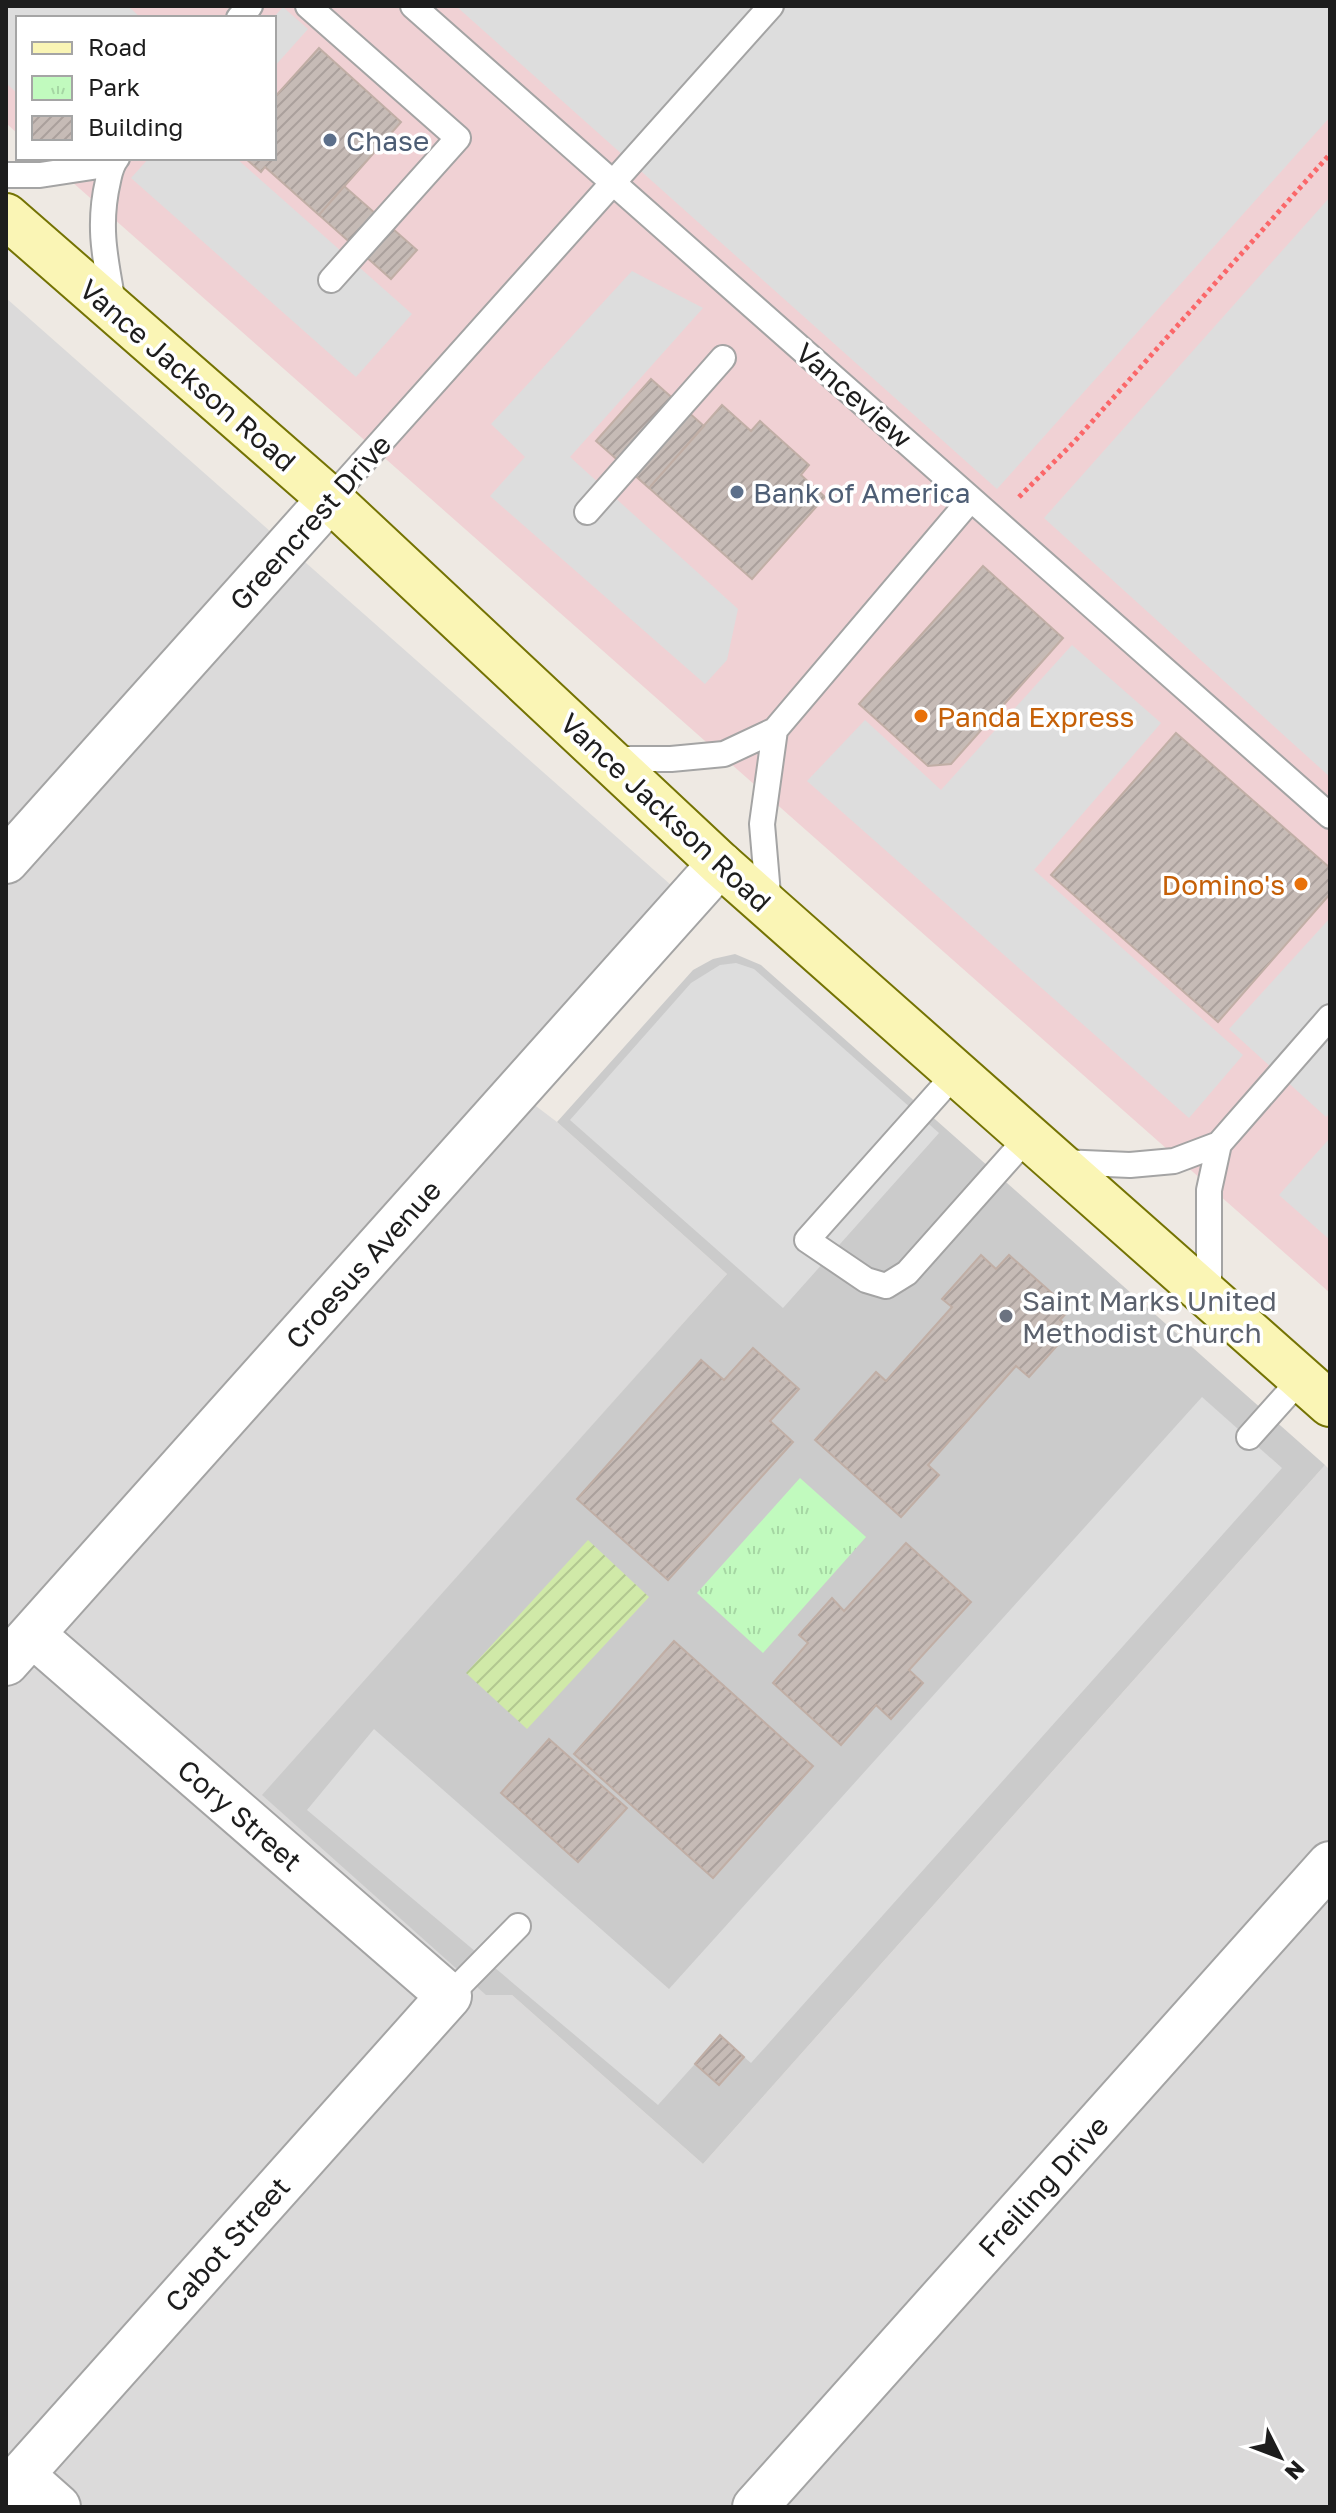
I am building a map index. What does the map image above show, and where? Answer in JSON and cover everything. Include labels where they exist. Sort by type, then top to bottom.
[{"type":"main road","name":"Vance Jackson Road","points":[[6,216],[330,499],[720,864],[1316,1392]]},
{"type":"street","name":"Greencrest Drive","points":[[6,861],[330,499]]},
{"type":"street","name":"Croesus Avenue","points":[[19,1648],[720,864]]},
{"type":"street","name":"Cory Street","points":[[19,1648],[449,1996]]},
{"type":"street","name":"Freiling Drive","points":[[755,2507],[1330,1864]]},
{"type":"street","name":"Cabot Street","points":[[14,2483],[449,1996]]},
{"type":"street","points":[[14,2483],[58,2507]]},
{"type":"lane","points":[[308,6],[458,138],[331,280]]},
{"type":"lane","name":"Vanceview","points":[[413,6],[1330,816]]},
{"type":"lane","name":"Greencrest Drive","points":[[330,499],[771,6]]},
{"type":"lane","points":[[6,175],[40,175],[114,161],[102,208],[102,236],[115,312]]},
{"type":"lane","points":[[587,512],[723,358]]},
{"type":"lane","points":[[607,759],[671,759],[724,754],[775,730],[971,499]]},
{"type":"lane","points":[[769,908],[762,824],[775,730]]},
{"type":"lane","points":[[956,1073],[807,1240],[866,1280],[886,1286],[907,1273],[1042,1149],[1130,1165],[1174,1161],[1219,1144],[1330,1017]]},
{"type":"lane","points":[[1209,1297],[1209,1190],[1219,1144]]},
{"type":"lane","points":[[1249,1437],[1316,1392]]},
{"type":"lane","points":[[449,1996],[518,1926]]},
{"type":"path","points":[[1018,498],[1074,442],[1330,154]]},
{"type":"shaded area","points":[[6,6],[1330,6],[1330,1293],[47,160],[276,160],[276,16],[16,16],[16,132],[6,123]]},
{"type":"shaded area","points":[[6,6],[128,6],[139,16],[16,16],[16,92],[6,83]]},
{"type":"shaded area","points":[[456,6],[1330,6],[1330,117],[997,489]]},
{"type":"shaded area","points":[[283,7],[308,29],[276,65],[276,16]]},
{"type":"shaded area","points":[[147,160],[238,160],[412,314],[356,377],[131,178]]},
{"type":"shaded area","points":[[1330,197],[1330,777],[1044,518]]},
{"type":"shaded area","points":[[632,271],[703,308],[570,457],[738,609],[727,660],[705,684],[490,496],[525,457],[491,424]]},
{"type":"shaded area","points":[[6,298],[671,885],[500,1079],[557,1122],[727,1274],[263,1795],[486,1994],[512,1995],[703,2164],[1325,1465],[1330,1470],[1330,2507],[6,2507]]},
{"type":"shaded area","points":[[1072,645],[1161,723],[1034,870],[1243,1055],[1189,1118],[807,781],[865,720],[941,790]]},
{"type":"shaded area","points":[[1330,918],[1330,1113],[1326,1117],[1229,1029]]},
{"type":"shaded area","name":"Saint Marks United Methodist Church","points":[[735,954],[761,965],[1325,1465],[703,2164],[512,1995],[486,1995],[262,1795],[727,1274],[557,1122],[693,970],[713,959]]},
{"type":"shaded area","points":[[736,963],[754,969],[939,1133],[783,1308],[570,1120],[691,983],[720,965]]},
{"type":"shaded area","points":[[1330,1138],[1330,1240],[1279,1195]]},
{"type":"shaded area","points":[[1202,1397],[1282,1468],[751,2063],[720,2036],[658,2105],[307,1810],[374,1729],[669,1989]]},
{"type":"green space","points":[[800,1478],[866,1537],[763,1653],[697,1593]]},
{"type":"green space","points":[[588,1540],[649,1597],[527,1729],[466,1673]]},
{"type":"building","name":"Chase","points":[[319,48],[401,122],[319,215],[265,167],[261,172],[247,160],[276,160],[276,96]]},
{"type":"building","points":[[344,186],[417,250],[391,279],[319,215]]},
{"type":"building","points":[[651,379],[704,426],[649,488],[596,441]]},
{"type":"building","name":"Bank of America","points":[[722,405],[751,431],[760,421],[809,465],[801,475],[825,497],[752,579],[649,488]]},
{"type":"building","points":[[983,566],[1063,638],[951,764],[928,766],[859,704]]},
{"type":"building","points":[[1176,733],[1330,868],[1330,894],[1218,1022],[1051,875]]},
{"type":"building","points":[[981,1255],[996,1269],[1009,1255],[1070,1309],[1060,1320],[1071,1330],[1029,1377],[1016,1366],[928,1465],[939,1475],[901,1517],[815,1440],[876,1372],[886,1381],[952,1307],[942,1299]]},
{"type":"building","points":[[753,1348],[799,1389],[770,1421],[793,1442],[668,1580],[577,1499],[701,1360],[724,1380]]},
{"type":"building","points":[[906,1543],[971,1602],[909,1670],[923,1683],[891,1719],[876,1705],[841,1745],[773,1683],[808,1643],[799,1635],[832,1598],[844,1611]]},
{"type":"building","points":[[674,1641],[813,1766],[713,1878],[574,1754]]},
{"type":"building","points":[[549,1739],[627,1808],[578,1862],[501,1793]]},
{"type":"building","points":[[720,2035],[744,2057],[719,2085],[695,2064]]},
{"type":"place","name":"Chase","points":[[330,140]]},
{"type":"place","name":"Bank of America","points":[[737,492]]},
{"type":"place","name":"Panda Express","points":[[921,716]]},
{"type":"place","name":"Domino's","points":[[1301,884]]},
{"type":"place","name":"Saint Marks United Methodist Church","points":[[1006,1316]]}]
